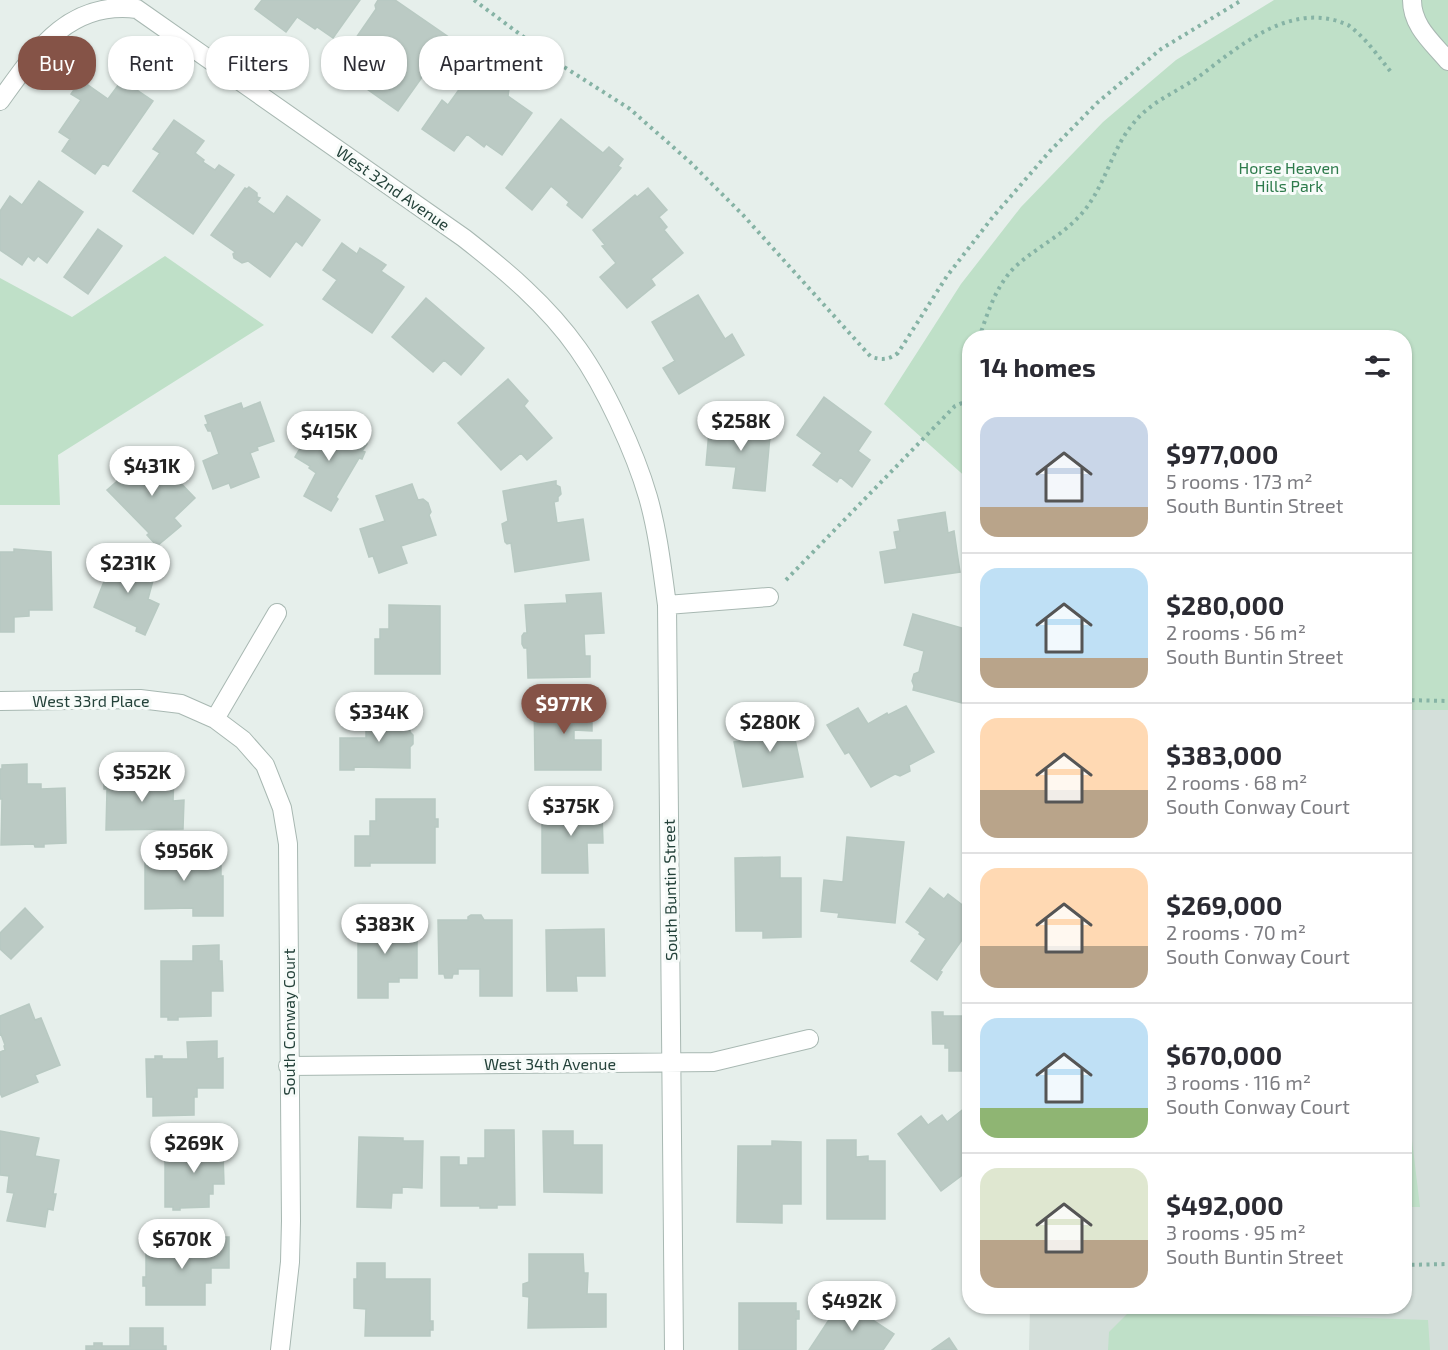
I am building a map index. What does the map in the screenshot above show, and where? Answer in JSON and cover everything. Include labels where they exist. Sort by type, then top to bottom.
[{"type":"street","points":[[1412,0],[1412,13],[1417,25],[1448,61]]},
{"type":"street","name":"West 32nd Avenue","points":[[0,101],[47,35],[59,24],[85,7],[104,3],[122,4],[137,9],[464,238],[509,273],[546,311],[578,349],[605,393],[625,436]]},
{"type":"street","name":"South Buntin Street","points":[[625,436],[647,496],[657,538],[667,605],[674,1350]]},
{"type":"street","points":[[667,605],[769,597]]},
{"type":"street","points":[[215,719],[277,613]]},
{"type":"street","name":"West 33rd Place","points":[[0,701],[140,699],[181,704],[215,719]]},
{"type":"street","name":"South Conway Court","points":[[215,719],[243,740],[265,765],[282,808],[288,844],[290,1262],[280,1350]]},
{"type":"street","name":"West 34th Avenue","points":[[288,1066],[713,1062],[809,1039]]},
{"type":"path","points":[[474,0],[561,65],[630,109],[690,162],[743,215],[871,357],[883,360],[890,359],[898,353],[947,276],[992,218],[1050,151],[1097,103],[1161,49],[1242,0]]},
{"type":"path","points":[[982,330],[1001,284],[1016,266],[1063,232],[1083,212],[1097,193],[1120,143],[1132,125],[1145,111],[1191,82],[1247,37],[1287,16],[1305,13],[1325,15],[1347,24],[1361,36],[1391,72]]},
{"type":"path","points":[[769,597],[955,406],[962,404]]},
{"type":"path","points":[[1412,700],[1448,701]]},
{"type":"path","points":[[1412,1265],[1448,1264]]},
{"type":"shaded area","points":[[1412,710],[1448,710],[1448,1350],[1029,1350],[1030,1314],[1412,1314]]},
{"type":"green space","name":"Horse Heaven Hills Park","points":[[1274,0],[1448,0],[1448,710],[1412,710],[1412,330],[962,330],[962,474],[884,404],[961,284],[1021,207],[1103,122],[1176,60]]},
{"type":"green space","points":[[165,256],[264,325],[58,455],[60,505],[0,505],[0,278],[72,317]]},
{"type":"green space","points":[[1412,1140],[1420,1207],[1412,1207]]},
{"type":"green space","points":[[1127,1314],[1250,1314],[1428,1320],[1430,1350],[1108,1350],[1109,1332]]},
{"type":"building","points":[[262,0],[360,0],[334,36],[330,36],[317,27],[315,29],[297,17],[286,32],[255,9]]},
{"type":"building","points":[[378,0],[395,0],[447,36],[419,36],[419,82],[398,111],[368,90],[407,90],[407,36],[357,36],[376,9],[375,5]]},
{"type":"building","points":[[74,90],[95,90],[108,99],[115,90],[137,90],[153,101],[108,166],[103,163],[95,174],[62,151],[70,139],[59,132],[81,100],[71,94]]},
{"type":"building","points":[[459,90],[509,90],[508,96],[532,113],[502,155],[486,144],[484,147],[467,134],[454,151],[422,129],[442,100],[448,105]]},
{"type":"building","points":[[561,119],[603,153],[609,147],[623,159],[618,166],[621,168],[582,218],[551,186],[532,210],[506,188]]},
{"type":"building","points":[[174,120],[204,141],[195,153],[204,160],[203,162],[215,170],[219,165],[234,175],[193,234],[133,191],[160,153],[153,149]]},
{"type":"building","points":[[39,181],[83,212],[47,263],[38,256],[34,261],[28,256],[22,265],[0,250],[0,211],[10,196],[22,205]]},
{"type":"building","points":[[249,187],[260,198],[257,202],[274,214],[287,196],[320,220],[302,246],[296,241],[270,277],[248,261],[242,263],[234,258],[235,252],[211,235],[245,188]]},
{"type":"building","points":[[648,188],[667,210],[659,217],[667,227],[664,230],[683,253],[651,279],[655,285],[627,308],[600,277],[616,263],[593,230],[635,195],[637,197]]},
{"type":"building","points":[[98,229],[122,246],[88,294],[64,277]]},
{"type":"building","points":[[342,243],[357,254],[360,248],[386,265],[381,271],[404,287],[372,333],[323,299],[337,280],[323,270]]},
{"type":"building","points":[[698,295],[725,339],[732,334],[744,355],[679,394],[663,368],[675,361],[652,322]]},
{"type":"building","points":[[426,298],[484,348],[461,375],[444,360],[433,372],[392,337]]},
{"type":"building","points":[[508,379],[528,401],[524,406],[552,438],[527,460],[521,453],[501,470],[458,423]]},
{"type":"building","points":[[824,397],[871,432],[858,451],[870,460],[852,487],[840,477],[837,482],[813,465],[822,453],[797,435]]},
{"type":"building","points":[[260,402],[274,441],[257,447],[258,450],[250,453],[259,477],[231,488],[229,483],[213,489],[203,461],[219,454],[211,431],[208,431],[205,425],[208,424],[205,416],[241,403],[243,409]]},
{"type":"building","points":[[710,420],[771,425],[765,491],[733,488],[736,467],[706,465]]},
{"type":"building","points":[[316,421],[331,430],[333,425],[367,444],[362,451],[365,452],[362,459],[359,458],[336,497],[338,499],[331,511],[304,496],[316,473],[309,468],[310,466],[295,457]]},
{"type":"building","points":[[151,452],[195,498],[174,518],[181,526],[157,546],[147,535],[149,533],[107,490],[139,462],[137,460]]},
{"type":"building","points":[[556,481],[561,494],[558,501],[554,502],[557,523],[583,519],[589,560],[515,572],[511,543],[505,542],[502,524],[508,521],[503,491]]},
{"type":"building","points":[[412,484],[418,500],[423,499],[428,503],[431,512],[429,515],[436,535],[401,546],[407,563],[379,573],[373,556],[369,557],[360,529],[385,521],[376,496]]},
{"type":"building","points":[[945,512],[948,533],[954,531],[960,572],[885,583],[880,552],[897,549],[894,532],[900,531],[898,520]]},
{"type":"building","points":[[14,549],[51,552],[52,610],[29,610],[29,616],[14,617],[14,632],[0,632],[0,552],[14,552]]},
{"type":"building","points":[[114,556],[121,559],[123,556],[129,559],[128,561],[155,573],[148,599],[159,604],[145,635],[136,631],[137,627],[94,607]]},
{"type":"building","points":[[601,593],[604,633],[584,634],[585,656],[590,656],[590,677],[528,678],[527,648],[524,648],[522,644],[522,636],[527,633],[525,605],[567,603],[566,595]]},
{"type":"building","points":[[389,605],[440,606],[440,674],[375,674],[375,639],[380,639],[380,629],[389,629]]},
{"type":"building","points":[[913,614],[962,628],[962,703],[913,690],[912,681],[914,674],[919,672],[924,651],[904,645]]},
{"type":"building","points":[[534,696],[588,696],[588,715],[592,715],[592,731],[574,730],[574,740],[601,740],[601,770],[535,770]]},
{"type":"building","points":[[906,706],[934,752],[909,765],[910,771],[900,776],[895,774],[871,787],[849,752],[845,754],[827,725],[858,708],[868,724],[887,713],[888,715]]},
{"type":"building","points":[[366,711],[405,711],[405,729],[410,729],[413,735],[413,744],[410,747],[410,768],[354,767],[354,770],[340,770],[340,738],[366,738]]},
{"type":"building","points":[[789,711],[803,777],[743,787],[734,742],[762,738],[757,717]]},
{"type":"building","points":[[27,764],[27,784],[41,784],[41,789],[65,788],[66,843],[44,844],[44,847],[35,847],[34,844],[1,845],[0,769],[2,765]]},
{"type":"building","points":[[107,774],[174,774],[173,801],[184,800],[183,829],[106,830],[107,789],[104,789],[104,780],[107,780]]},
{"type":"building","points":[[376,799],[435,799],[435,819],[438,819],[438,827],[435,827],[435,863],[370,863],[370,866],[355,866],[355,836],[370,836],[370,821],[376,821]]},
{"type":"building","points":[[596,799],[596,814],[602,814],[603,843],[587,843],[588,873],[542,873],[542,815],[564,815],[563,800]]},
{"type":"building","points":[[847,837],[904,842],[895,923],[838,917],[839,913],[821,911],[824,880],[843,882]]},
{"type":"building","points":[[212,851],[212,858],[221,858],[223,916],[193,916],[193,908],[145,909],[145,852]]},
{"type":"building","points":[[780,857],[780,878],[801,878],[801,937],[763,938],[763,931],[736,931],[735,858]]},
{"type":"building","points":[[930,888],[944,899],[948,894],[962,905],[962,940],[940,971],[942,972],[937,980],[911,961],[926,939],[906,922]]},
{"type":"building","points":[[25,908],[43,927],[11,959],[0,949],[0,933]]},
{"type":"building","points":[[471,915],[481,915],[484,920],[512,920],[512,996],[480,996],[480,969],[458,969],[458,974],[453,974],[452,978],[445,978],[444,974],[439,974],[438,920],[468,920]]},
{"type":"building","points":[[358,919],[417,919],[417,978],[399,978],[399,982],[388,982],[388,998],[358,998]]},
{"type":"building","points":[[604,929],[605,976],[576,976],[577,991],[547,991],[546,930]]},
{"type":"building","points":[[219,945],[223,991],[211,991],[211,1016],[178,1017],[178,1020],[161,1017],[161,961],[193,961],[193,946]]},
{"type":"building","points":[[29,1004],[35,1020],[41,1018],[60,1065],[35,1075],[38,1082],[2,1097],[0,1093],[0,1052],[5,1050],[5,1045],[0,1035],[0,1016]]},
{"type":"building","points":[[932,1012],[943,1012],[943,1016],[962,1016],[962,1071],[949,1071],[949,1048],[945,1048],[945,1044],[933,1044]]},
{"type":"building","points":[[217,1041],[217,1059],[223,1058],[223,1088],[197,1088],[197,1097],[194,1097],[194,1115],[153,1116],[153,1097],[147,1097],[146,1059],[162,1056],[162,1059],[188,1059],[187,1042]]},
{"type":"building","points":[[962,1110],[962,1175],[941,1191],[898,1134],[921,1116],[928,1125],[942,1115],[947,1122]]},
{"type":"building","points":[[485,1130],[514,1130],[515,1205],[497,1205],[497,1208],[441,1206],[441,1157],[459,1157],[459,1165],[468,1165],[468,1158],[485,1158]]},
{"type":"building","points":[[0,1131],[39,1138],[35,1156],[59,1160],[53,1194],[56,1194],[53,1210],[48,1209],[45,1227],[7,1221],[14,1193],[7,1192],[9,1176],[0,1175]]},
{"type":"building","points":[[543,1131],[573,1131],[573,1145],[602,1145],[602,1193],[544,1192]]},
{"type":"building","points":[[190,1137],[219,1137],[219,1154],[223,1154],[224,1184],[213,1184],[213,1194],[209,1194],[209,1207],[173,1210],[173,1207],[165,1207],[165,1154],[190,1154]]},
{"type":"building","points":[[359,1137],[423,1141],[422,1188],[402,1187],[402,1193],[392,1193],[391,1208],[357,1207]]},
{"type":"building","points":[[827,1140],[856,1140],[856,1157],[868,1156],[868,1161],[885,1161],[885,1219],[827,1219]]},
{"type":"building","points":[[772,1141],[801,1142],[801,1204],[782,1204],[782,1223],[737,1222],[738,1146],[772,1146]]},
{"type":"building","points":[[211,1237],[229,1237],[229,1268],[211,1268],[211,1283],[205,1283],[205,1305],[146,1305],[146,1286],[143,1286],[143,1277],[146,1277],[146,1240],[211,1240]]},
{"type":"building","points":[[529,1254],[583,1254],[584,1273],[588,1273],[587,1294],[606,1294],[606,1327],[528,1328],[529,1297],[523,1296],[523,1284],[529,1282]]},
{"type":"building","points":[[357,1263],[385,1263],[385,1279],[430,1279],[430,1321],[433,1321],[433,1330],[430,1330],[430,1336],[365,1336],[366,1309],[354,1308],[354,1279],[357,1279]]},
{"type":"building","points":[[842,1300],[894,1334],[883,1350],[809,1350]]},
{"type":"building","points":[[739,1303],[796,1303],[799,1319],[796,1319],[796,1350],[739,1350]]},
{"type":"building","points":[[130,1328],[163,1328],[163,1346],[166,1346],[166,1350],[86,1350],[86,1346],[94,1346],[94,1343],[102,1343],[102,1346],[130,1346]]},
{"type":"building","points":[[949,1338],[957,1350],[932,1350]]}]
